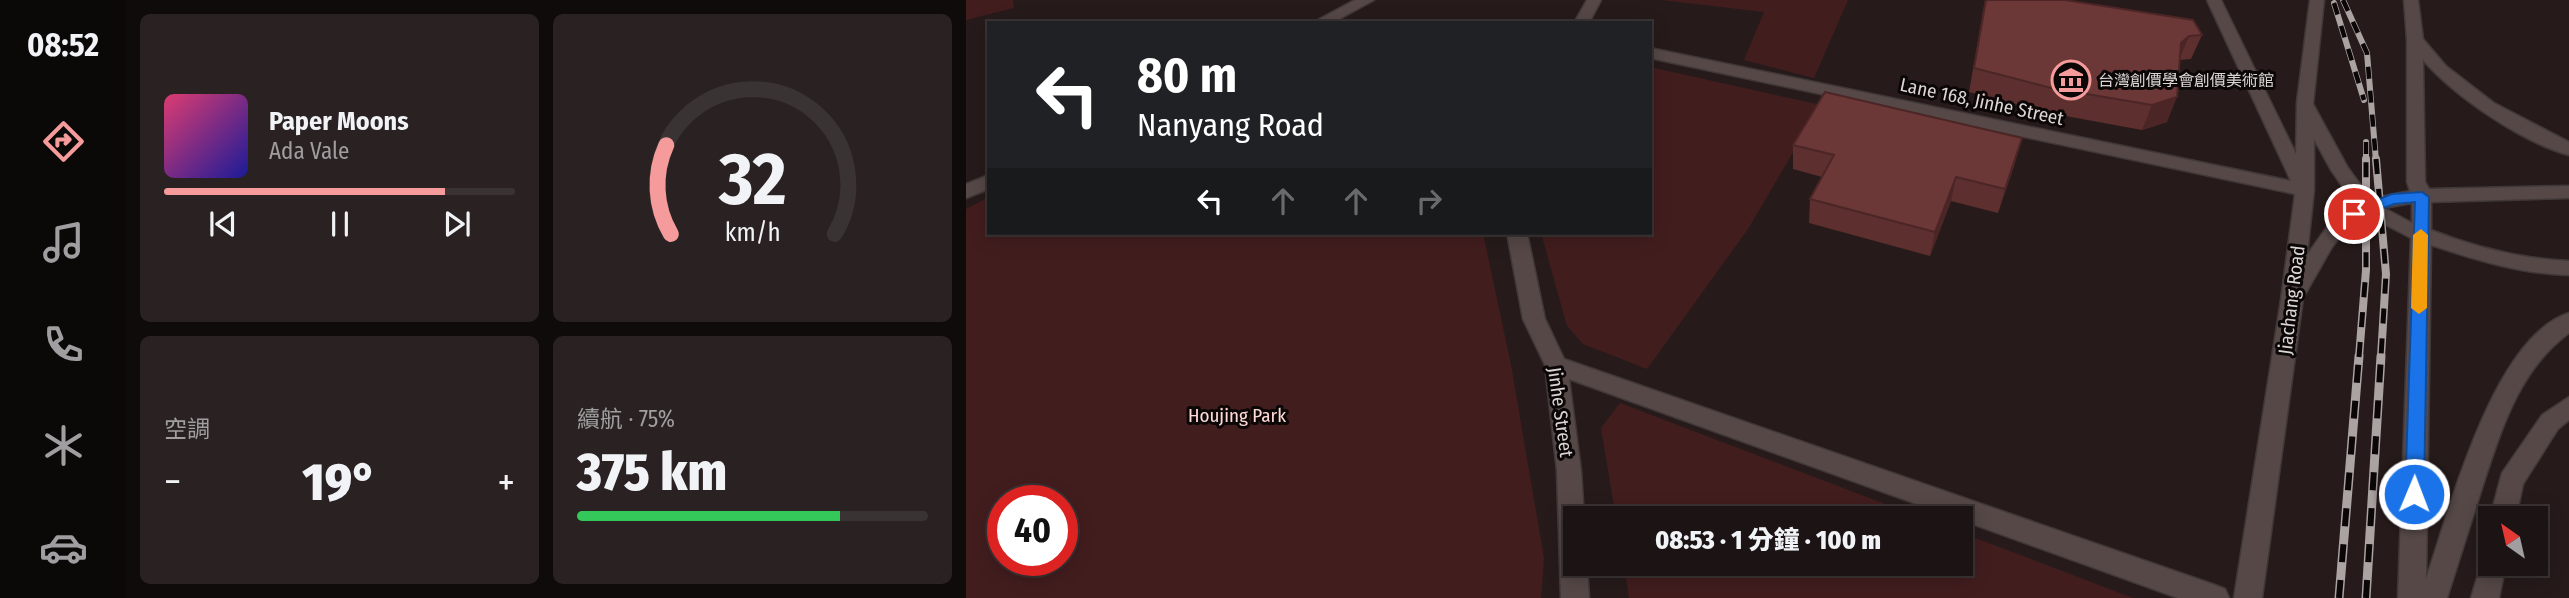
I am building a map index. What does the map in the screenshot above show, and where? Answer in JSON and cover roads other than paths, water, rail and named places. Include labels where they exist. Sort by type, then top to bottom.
[{"type":"street","points":[[1323,21],[1367,0]]},
{"type":"street","points":[[1582,21],[1594,0]]},
{"type":"street","points":[[2214,0],[2305,190]]},
{"type":"street","name":"Jiachang Road","points":[[2248,598],[2292,300],[2305,190],[2305,102],[2317,0]]},
{"type":"street","points":[[2411,0],[2415,40],[2416,182],[2422,197],[2412,598]]},
{"type":"street","points":[[2415,40],[2444,74],[2522,126],[2569,149]]},
{"type":"street","name":"Lane 168, Jinhe Street","points":[[1652,53],[2305,190]]},
{"type":"street","points":[[2305,102],[2336,164],[2367,207],[2392,223],[2493,257],[2569,268]]},
{"type":"street","points":[[966,192],[987,182]]},
{"type":"street","points":[[2292,300],[2324,243],[2341,222],[2367,207],[2392,199],[2569,192]]},
{"type":"street","name":"Jinhe Street","points":[[1517,235],[1534,320],[1556,365],[1569,471],[1576,598]]},
{"type":"street","points":[[2432,598],[2497,408],[2524,360],[2540,343],[2569,321]]},
{"type":"street","points":[[1556,365],[2215,598]]},
{"type":"street","points":[[2506,506],[2511,481],[2550,422],[2569,407]]},
{"type":"street","points":[[2485,598],[2490,576]]},
{"type":"railway","points":[[2343,0],[2367,53],[2376,161]]},
{"type":"railway","points":[[2334,3],[2364,100]]},
{"type":"railway","points":[[2359,357],[2366,270],[2366,142]]},
{"type":"railway","points":[[2376,159],[2386,274],[2381,357]]},
{"type":"railway","points":[[2339,598],[2359,356]]},
{"type":"railway","points":[[2366,598],[2381,356]]},
{"type":"place","name":"台灣創價學會創價美術館","points":[[2071,80]]},
{"type":"park label","name":"Houjing Park","points":[[1237,415]]}]
